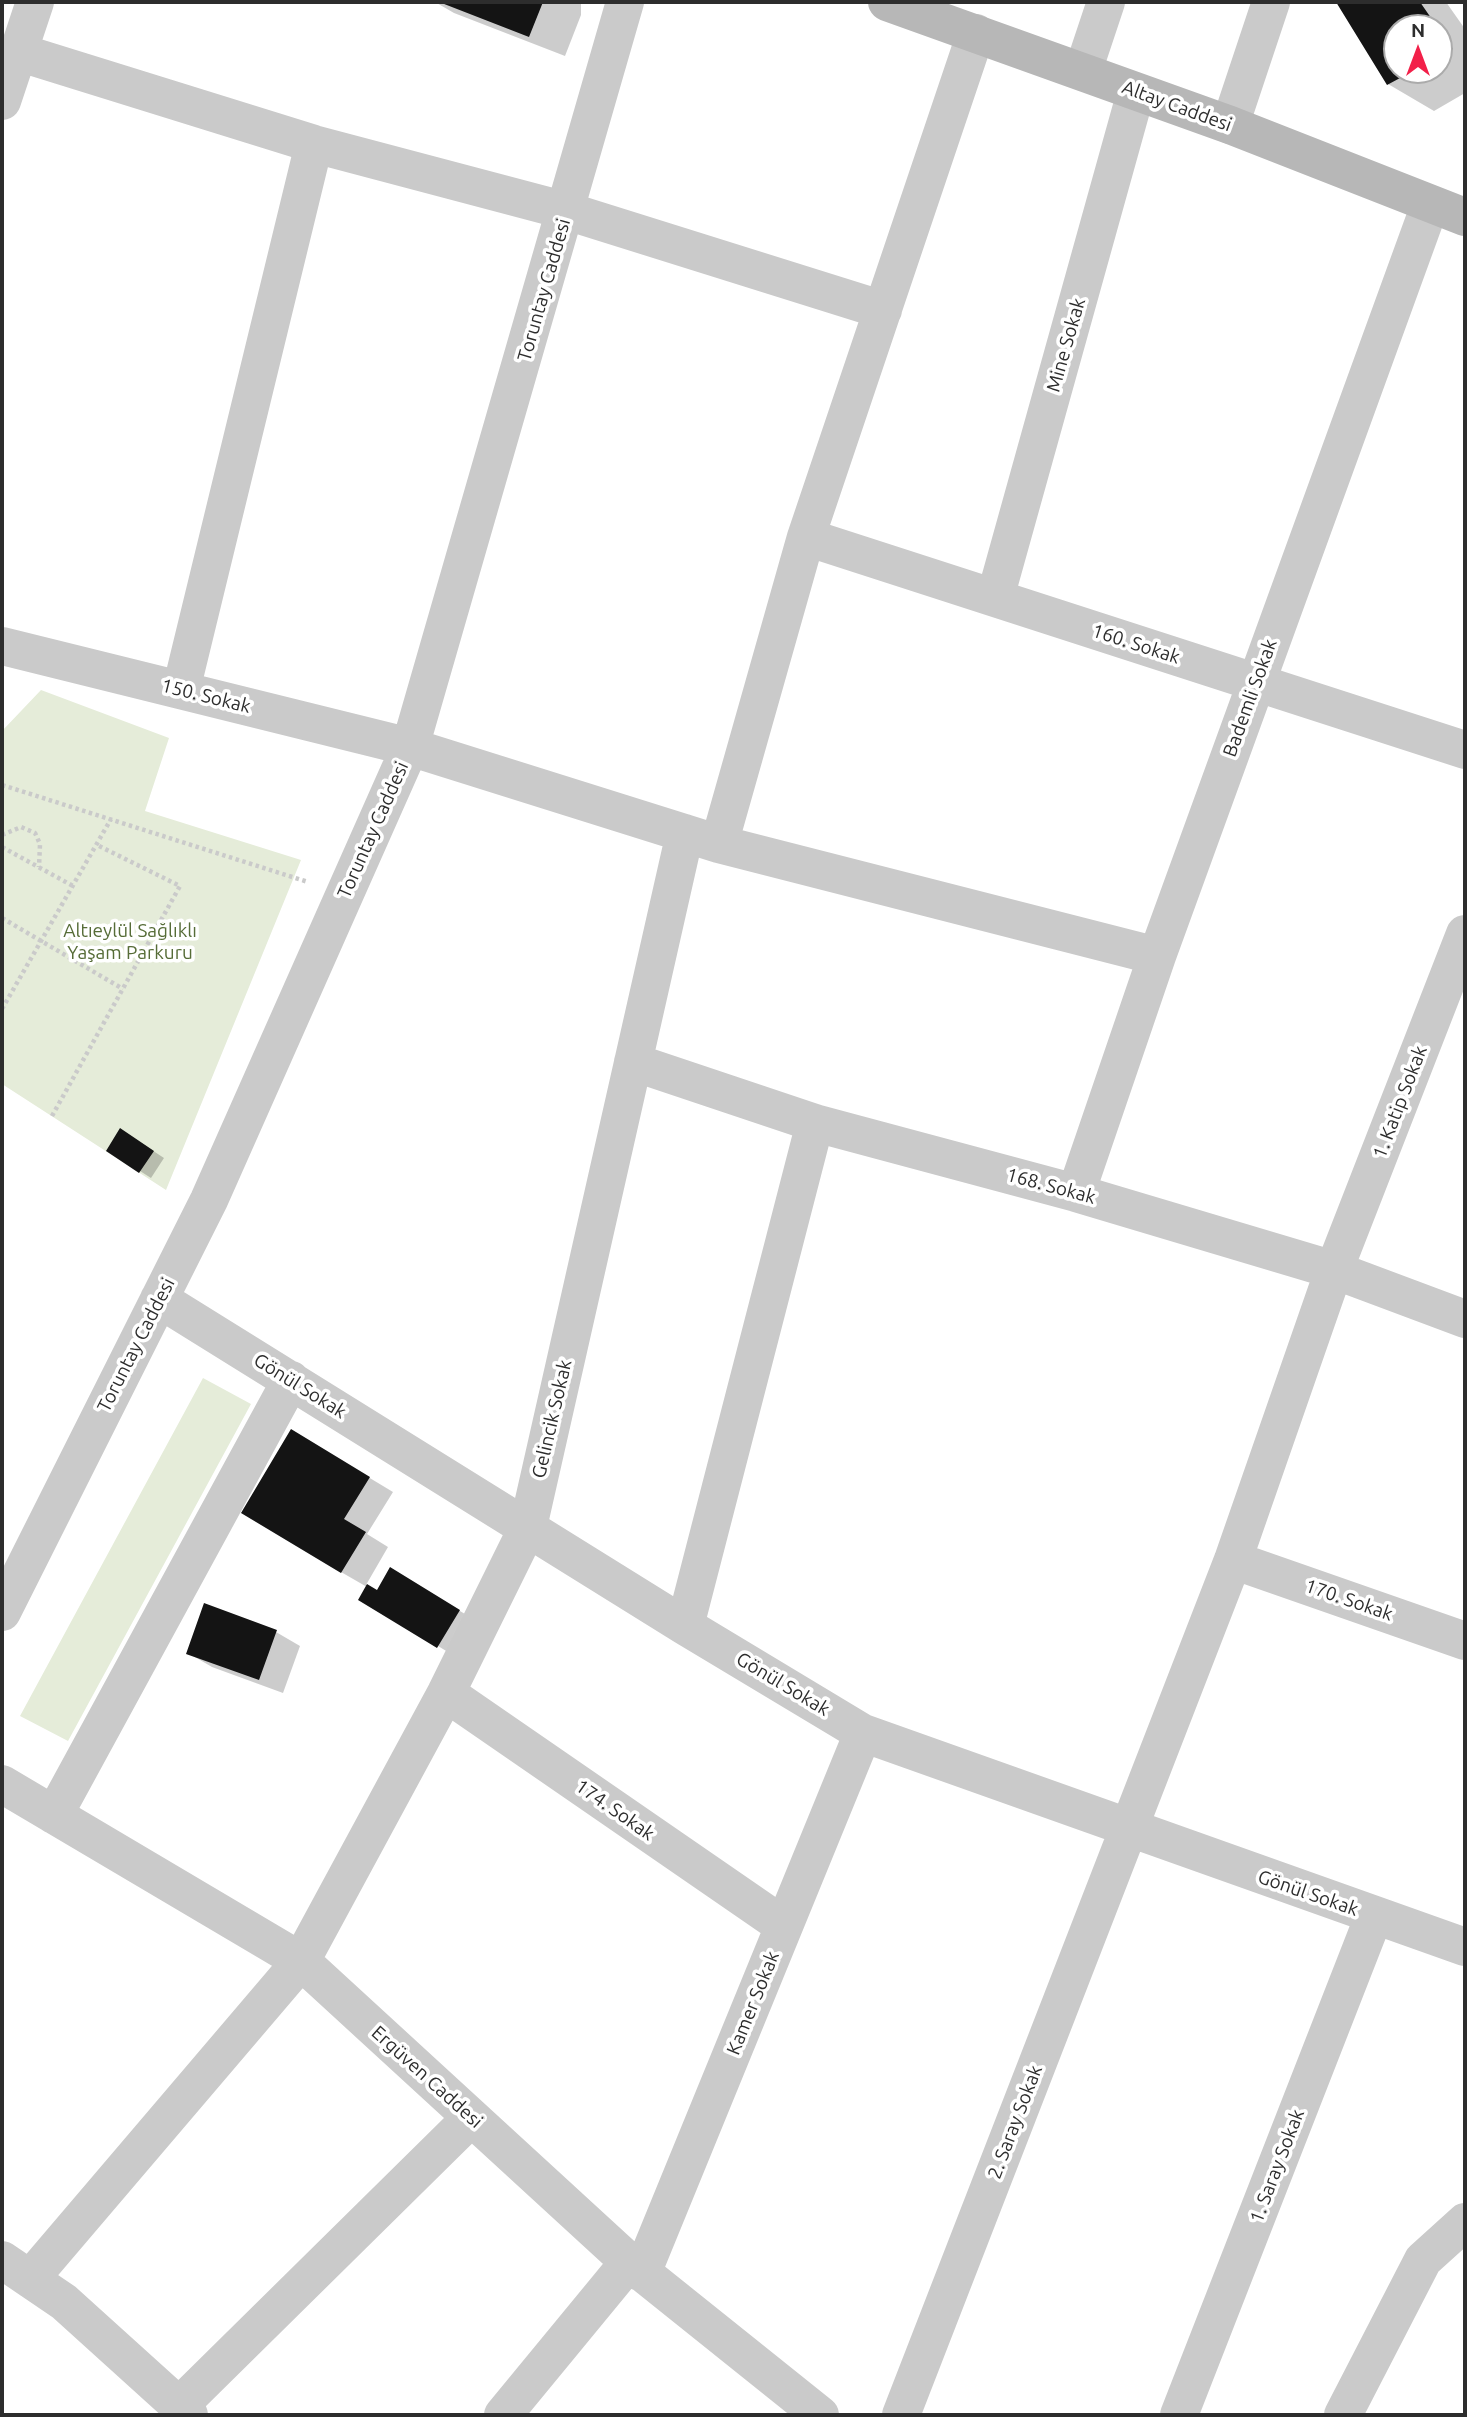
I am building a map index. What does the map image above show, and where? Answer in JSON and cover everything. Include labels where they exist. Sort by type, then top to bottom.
[{"type":"main road","name":"Altay Caddesi","points":[[887,2],[1230,125],[1465,217]]},
{"type":"street","points":[[2,101],[35,2]]},
{"type":"street","name":"Toruntay Caddesi","points":[[2,1612],[209,1200],[410,747],[625,2]]},
{"type":"street","points":[[1083,71],[1106,2]]},
{"type":"street","points":[[1230,125],[1271,2]]},
{"type":"street","name":"Gelincik Sokak","points":[[16,2269],[301,1961],[446,1693],[528,1527],[634,1062],[702,839],[976,33]]},
{"type":"street","points":[[18,52],[314,144],[566,211],[883,310]]},
{"type":"street","name":"Mine Sokak","points":[[995,598],[1136,92]]},
{"type":"street","points":[[181,690],[314,144]]},
{"type":"street","name":"Bademli Sokak","points":[[1076,1192],[1157,956],[1430,205]]},
{"type":"street","name":"160. Sokak","points":[[806,537],[1465,750]]},
{"type":"street","name":"150. Sokak","points":[[2,647],[410,747],[702,839],[1157,956]]},
{"type":"street","name":"1. Katip Sokak","points":[[1233,1560],[1334,1270],[1462,953]]},
{"type":"street","name":"168. Sokak","points":[[634,1062],[815,1123],[1076,1192],[1334,1270],[1465,1319]]},
{"type":"street","points":[[685,1626],[815,1123]]},
{"type":"street","name":"Gönül Sokak","points":[[159,1299],[685,1626],[863,1732],[1128,1829],[1465,1947]]},
{"type":"street","points":[[54,1815],[291,1380]]},
{"type":"street","name":"170. Sokak","points":[[1233,1560],[1465,1641]]},
{"type":"street","name":"2. Saray Sokak","points":[[901,2415],[1233,1560]]},
{"type":"street","name":"174. Sokak","points":[[446,1693],[784,1926]]},
{"type":"street","name":"Kamer Sokak","points":[[503,2415],[636,2267],[784,1926],[863,1732]]},
{"type":"street","name":"Ergüven Caddesi","points":[[2,1784],[301,1961],[636,2267],[820,2415]]},
{"type":"street","name":"1. Saray Sokak","points":[[1179,2415],[1374,1916]]},
{"type":"street","points":[[16,2269],[64,2302],[184,2411],[471,2118]]},
{"type":"street","points":[[1343,2415],[1423,2260],[1465,2222]]},
{"type":"path","points":[[2,785],[295,877],[342,898]]},
{"type":"path","points":[[2,1009],[111,819]]},
{"type":"path","points":[[2,835],[21,827],[35,833],[40,844],[39,867]]},
{"type":"path","points":[[52,1116],[180,886],[97,845]]},
{"type":"path","points":[[2,847],[73,886]]},
{"type":"path","points":[[2,918],[123,989]]},
{"type":"green space","name":"Altıeylül Sağlıklı Yaşam Parkuru","points":[[41,690],[169,738],[145,811],[301,860],[166,1190],[2,1084],[2,731]]},
{"type":"green space","points":[[203,1378],[251,1404],[68,1741],[20,1716]]},
{"type":"building","points":[[439,2],[543,2],[529,37]]},
{"type":"building","points":[[1336,2],[1420,2],[1428,14],[1383,14],[1383,78]]},
{"type":"building","points":[[120,1128],[154,1151],[139,1173],[106,1151]]},
{"type":"building","points":[[291,1429],[370,1477],[344,1519],[366,1532],[341,1573],[241,1513]]},
{"type":"building","points":[[390,1567],[460,1610],[437,1648],[358,1600],[367,1584],[377,1590]]},
{"type":"building","points":[[204,1603],[277,1630],[259,1680],[186,1654]]}]
